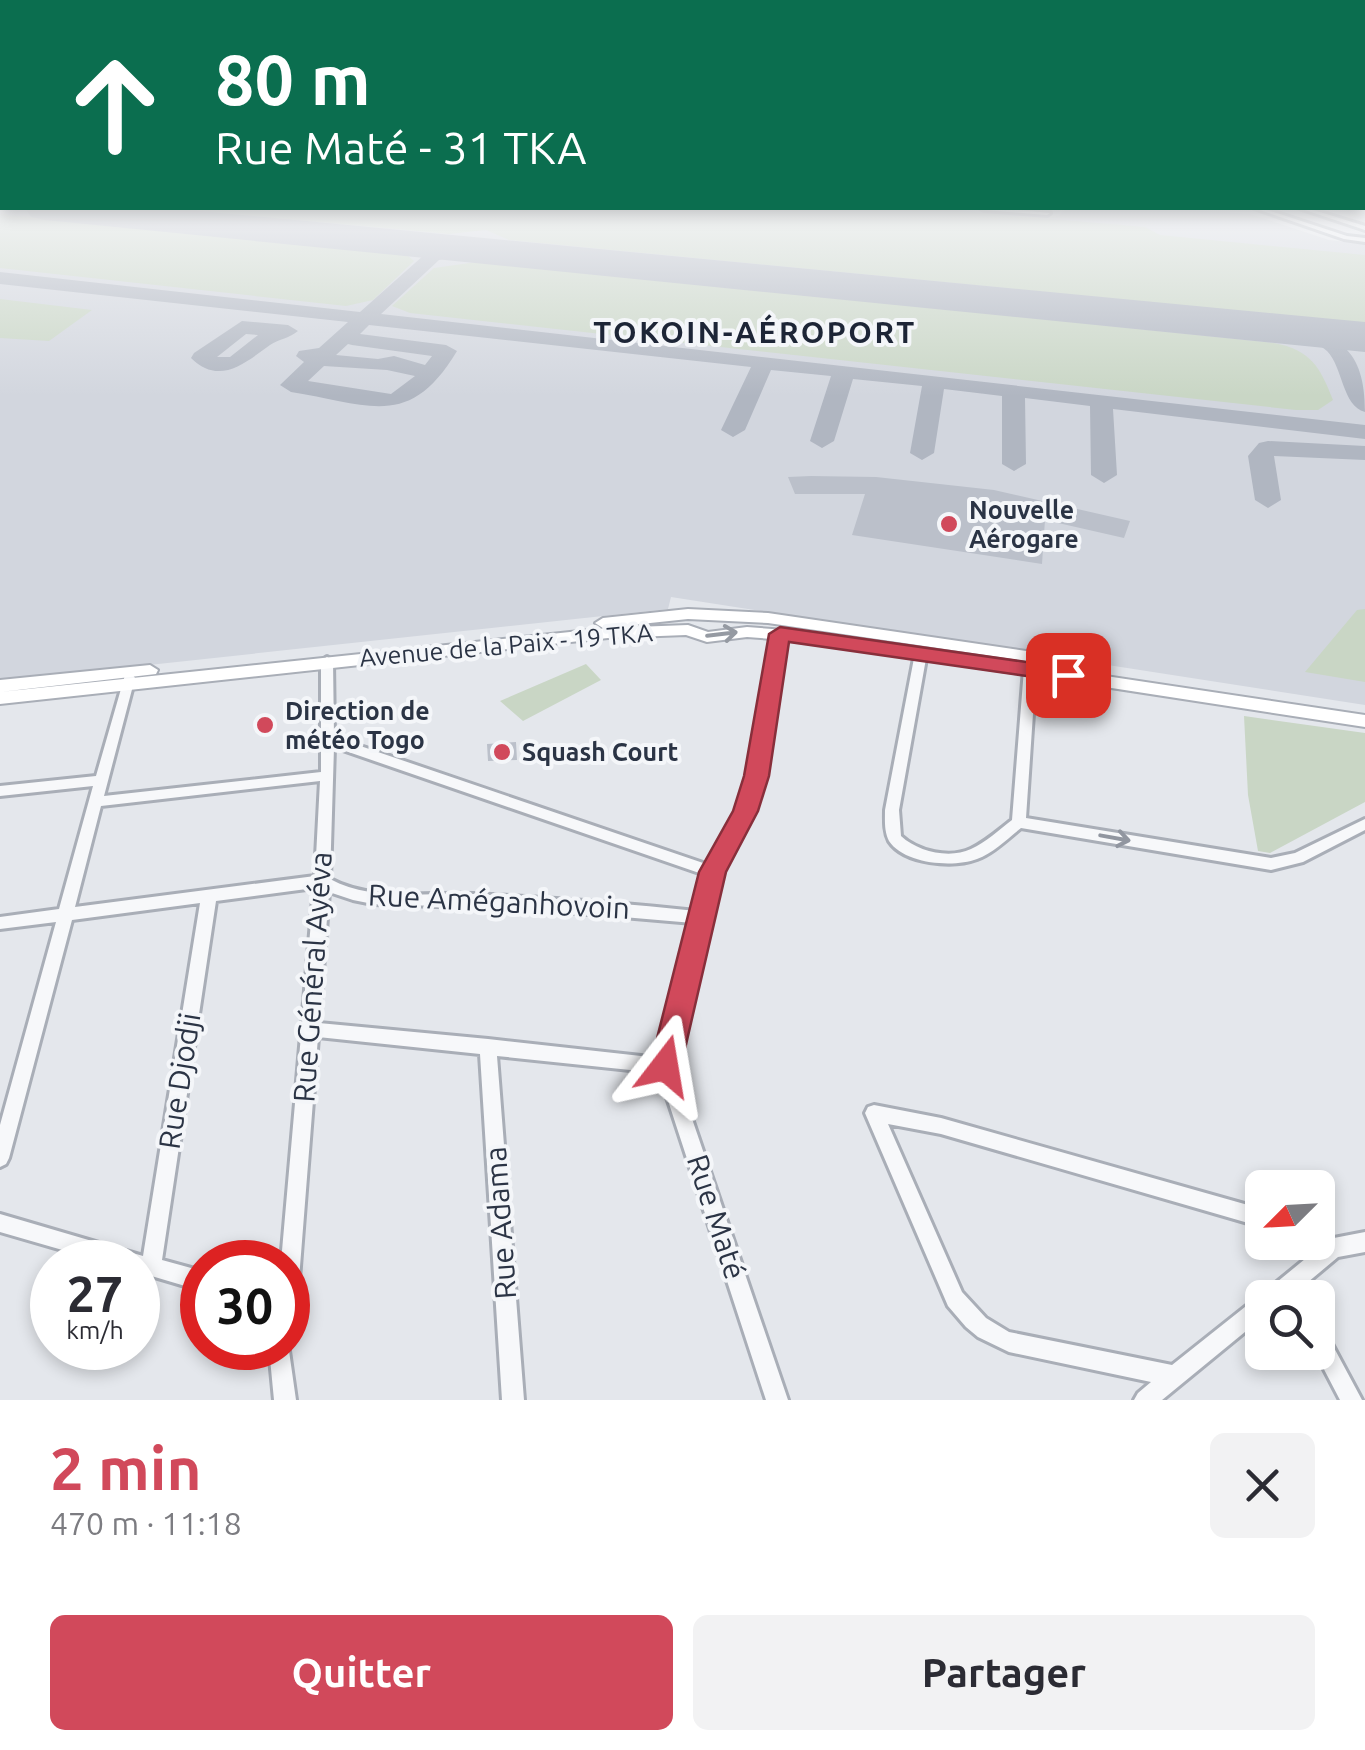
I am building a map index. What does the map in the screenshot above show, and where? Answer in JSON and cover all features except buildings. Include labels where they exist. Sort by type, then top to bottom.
[{"type":"main road","name":"Avenue de la Paix - 19 TKA","points":[[0,698],[129,678],[712,614],[916,638],[1365,710]]},
{"type":"main road","name":"Avenue de la Paix - 19 TKA","points":[[0,686],[327,661],[608,633],[688,630],[707,637],[747,632],[780,634],[1365,721]]},
{"type":"street","points":[[309,1029],[665,1066],[713,872],[746,811],[756,776],[780,634]]},
{"type":"street","points":[[921,653],[892,810],[892,834],[910,851],[960,858],[976,853],[1018,822],[1271,864],[1298,858],[1365,824]]},
{"type":"street","name":"Rue Général Ayéva","points":[[292,1240],[321,881],[328,740],[327,661]]},
{"type":"street","points":[[1018,822],[1030,669]]},
{"type":"street","points":[[0,1158],[129,678]]},
{"type":"street","points":[[328,740],[713,872]]},
{"type":"street","points":[[96,802],[326,776]]},
{"type":"street","points":[[0,791],[102,780]]},
{"type":"street","name":"Rue Améganhovoin","points":[[0,923],[321,881],[347,892],[393,898],[625,908],[703,918]]},
{"type":"street","name":"Rue Djodji","points":[[145,1240],[209,894]]},
{"type":"street","name":"Rue Adama","points":[[488,1046],[514,1400]]},
{"type":"street","name":"Rue Maté","points":[[665,1066],[776,1400]]},
{"type":"street","points":[[1175,1376],[1010,1342],[989,1335],[969,1318],[955,1299],[874,1113],[960,1131],[1245,1213]]},
{"type":"street","points":[[0,1223],[58,1240]]},
{"type":"street","points":[[1335,1244],[1365,1242]]},
{"type":"street","points":[[1297,1280],[1313,1260]]},
{"type":"street","points":[[1145,1400],[1245,1320]]},
{"type":"street","points":[[282,1370],[285,1400]]},
{"type":"street","points":[[1335,1370],[1350,1400]]},
{"type":"shaded area","points":[[0,265],[1365,265],[1365,705],[671,597],[668,609],[0,681]]},
{"type":"green space","points":[[409,265],[373,300],[346,306],[0,268]]},
{"type":"green space","points":[[526,265],[1274,343],[1306,355],[1324,378],[1333,400],[1318,410],[1296,410],[410,313],[392,306],[434,268]]},
{"type":"green space","points":[[770,265],[1365,265],[1365,323]]},
{"type":"green space","points":[[0,299],[92,310],[49,341],[0,338]]},
{"type":"green space","points":[[1365,609],[1365,682],[1305,672],[1357,610]]},
{"type":"green space","points":[[586,664],[601,680],[523,721],[500,701]]},
{"type":"green space","points":[[1244,716],[1365,733],[1365,802],[1270,853],[1258,851],[1248,795]]},
{"type":"taxiway","points":[[365,318],[423,265]]},
{"type":"taxiway","points":[[0,278],[365,318]]},
{"type":"taxiway","points":[[324,355],[365,318]]},
{"type":"taxiway","points":[[365,318],[764,362]]},
{"type":"taxiway","points":[[285,331],[242,327],[202,358],[228,365],[264,340],[288,331]]},
{"type":"taxiway","points":[[1280,328],[1318,337],[1338,350],[1365,405]]},
{"type":"taxiway","points":[[324,355],[291,385],[393,401],[424,381],[446,351],[352,339]]},
{"type":"taxiway","points":[[307,356],[324,355]]},
{"type":"taxiway","points":[[324,355],[328,361],[378,366],[394,362],[396,367],[418,370]]},
{"type":"taxiway","points":[[733,430],[764,362]]},
{"type":"taxiway","points":[[764,362],[844,371]]},
{"type":"taxiway","points":[[822,441],[844,371]]},
{"type":"taxiway","points":[[844,371],[934,381]]},
{"type":"taxiway","points":[[922,453],[934,381]]},
{"type":"taxiway","points":[[934,381],[1013,390]]},
{"type":"taxiway","points":[[1013,390],[1101,401]]},
{"type":"taxiway","points":[[1013,390],[1014,464]]},
{"type":"taxiway","points":[[1101,401],[1365,432]]},
{"type":"taxiway","points":[[1101,401],[1104,475]]},
{"type":"taxiway","points":[[1268,500],[1260,456],[1268,448],[1365,453]]},
{"type":"runway","points":[[632,265],[1365,337]]},
{"type":"place","name":"Nouvelle Aérogare","points":[[949,524]]},
{"type":"place","name":"Direction de météo Togo","points":[[265,725]]},
{"type":"place","name":"Squash Court","points":[[502,752]]},
{"type":"district","name":"TOKOIN-AÉROPORT","points":[[755,333]]},
{"type":"route","points":[[665,1066],[713,872],[746,811],[756,776],[780,634],[1068,675]]}]
